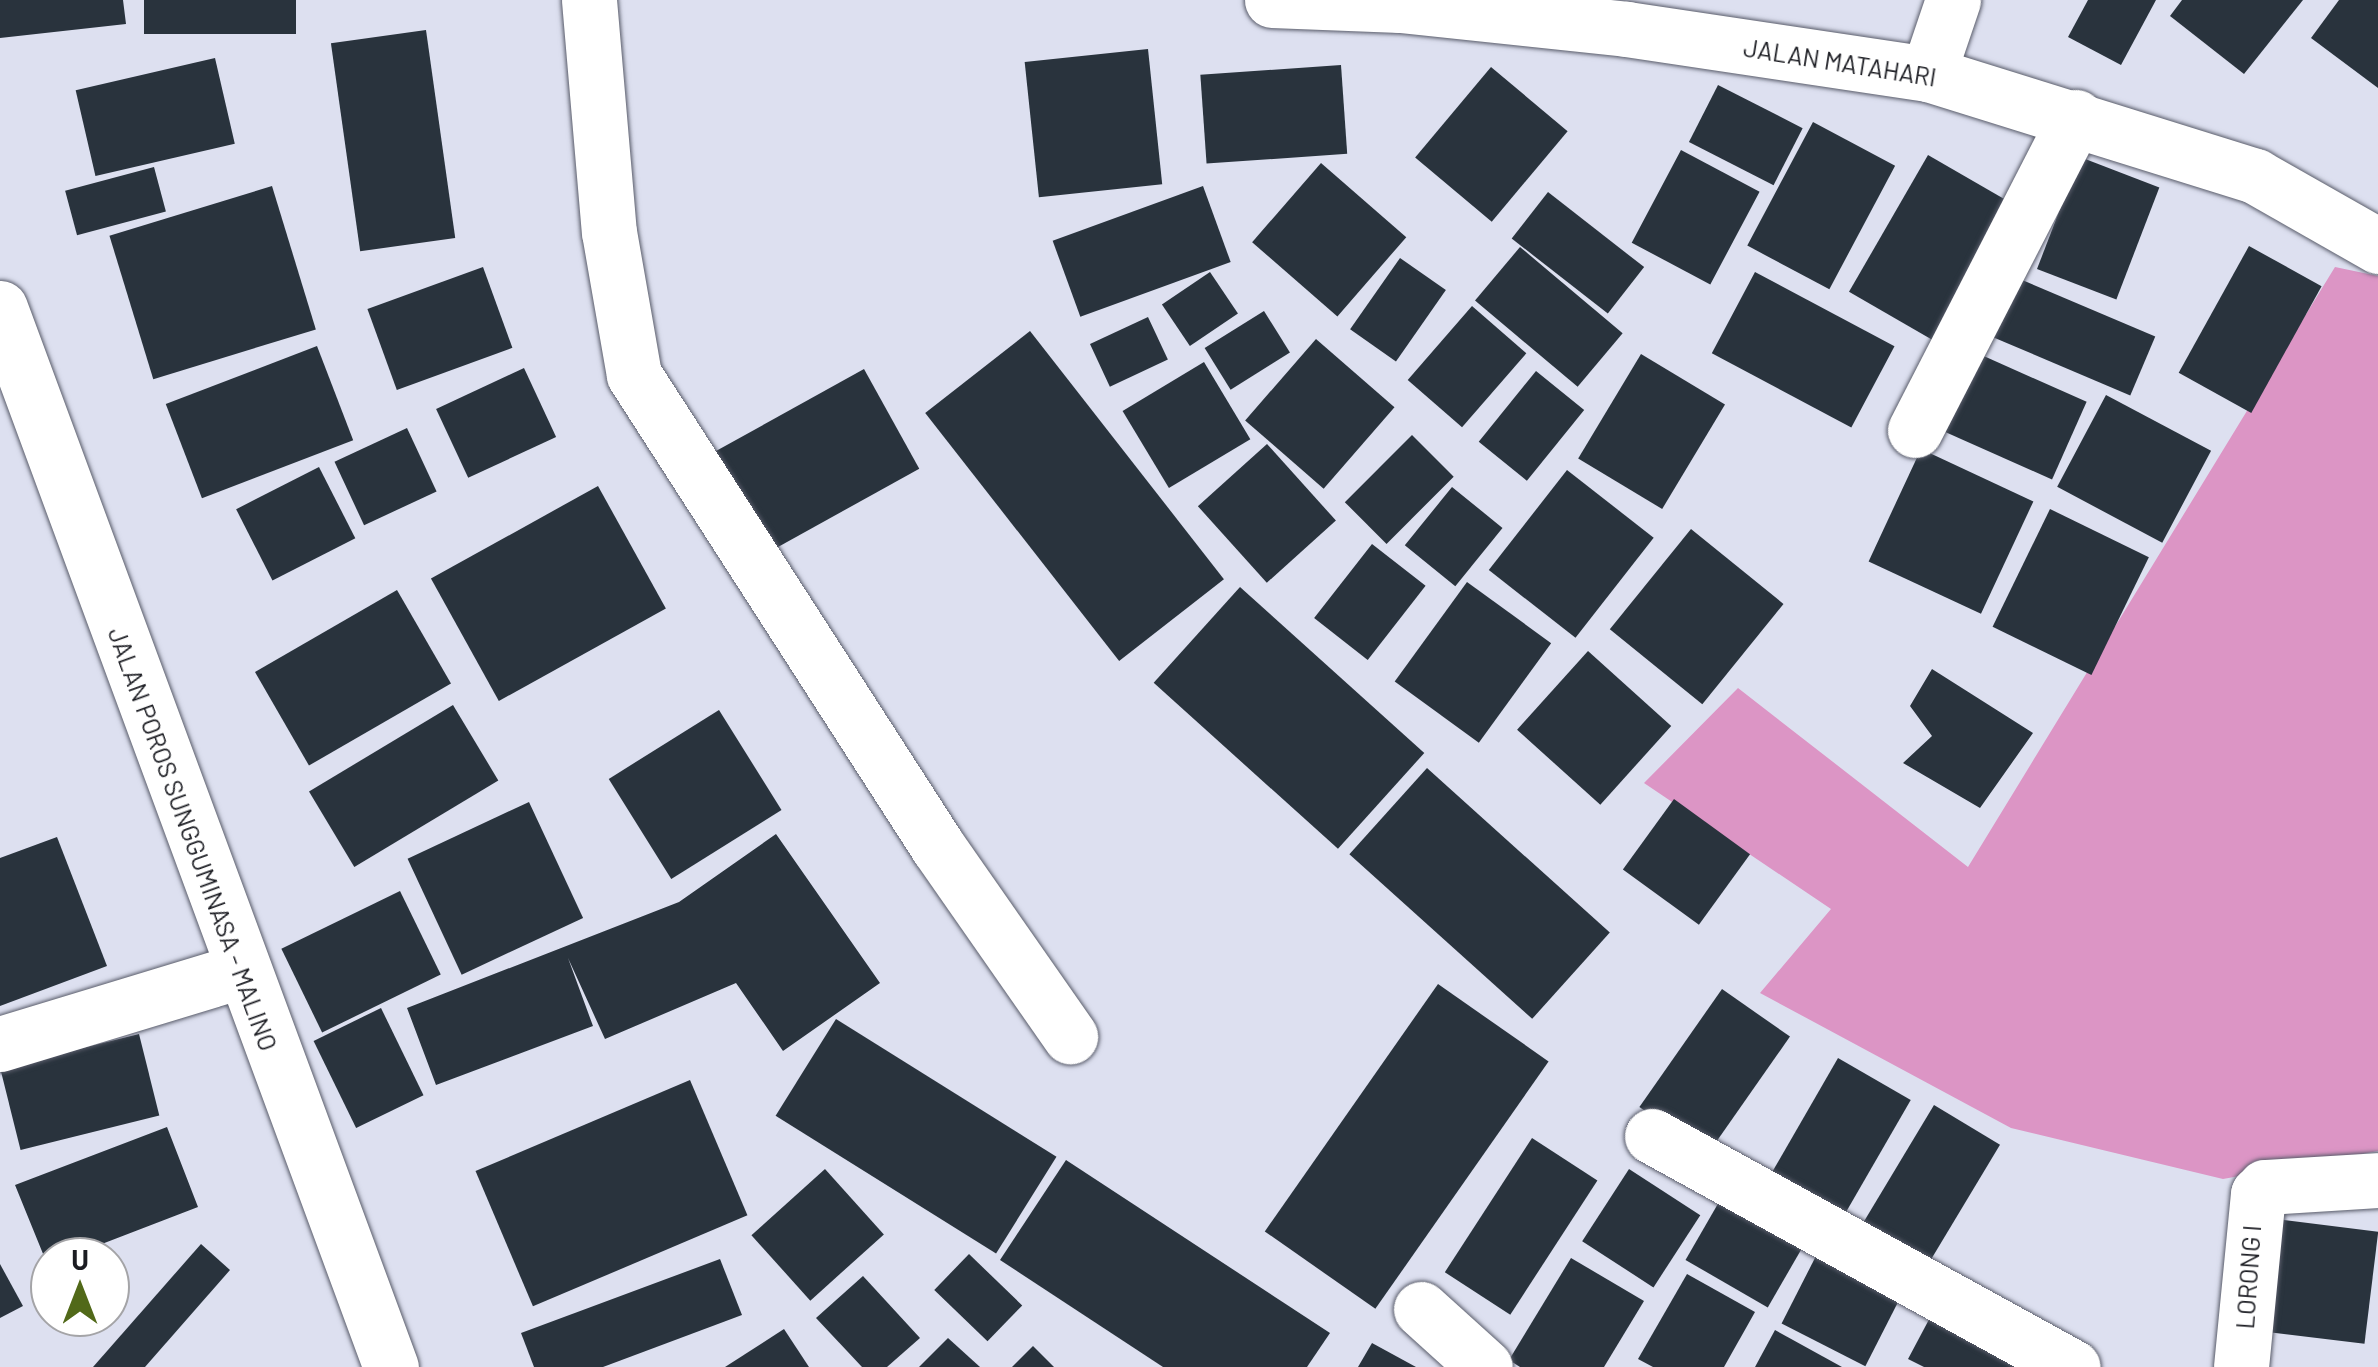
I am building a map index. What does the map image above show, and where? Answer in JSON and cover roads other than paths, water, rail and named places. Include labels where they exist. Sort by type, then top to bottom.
[{"type":"street","points":[[589,0],[609,232],[634,375],[938,846],[1070,1036]]},
{"type":"street","name":"JALAN MATAHARI","points":[[1272,0],[1400,4],[1589,25],[1928,74],[2076,116],[2255,176],[2378,246]]},
{"type":"street","points":[[1928,74],[1953,0]]},
{"type":"street","points":[[1914,430],[2076,116]]},
{"type":"street","name":"JALAN POROS SUNGGUMINASA - MALINO","points":[[0,308],[241,971],[391,1367]]},
{"type":"street","points":[[0,1044],[241,971]]},
{"type":"street","points":[[1652,1136],[2074,1367]]},
{"type":"street","name":"LORONG I","points":[[2246,1366],[2258,1194],[2265,1188],[2378,1180]]},
{"type":"street","points":[[1421,1309],[1485,1367]]}]
